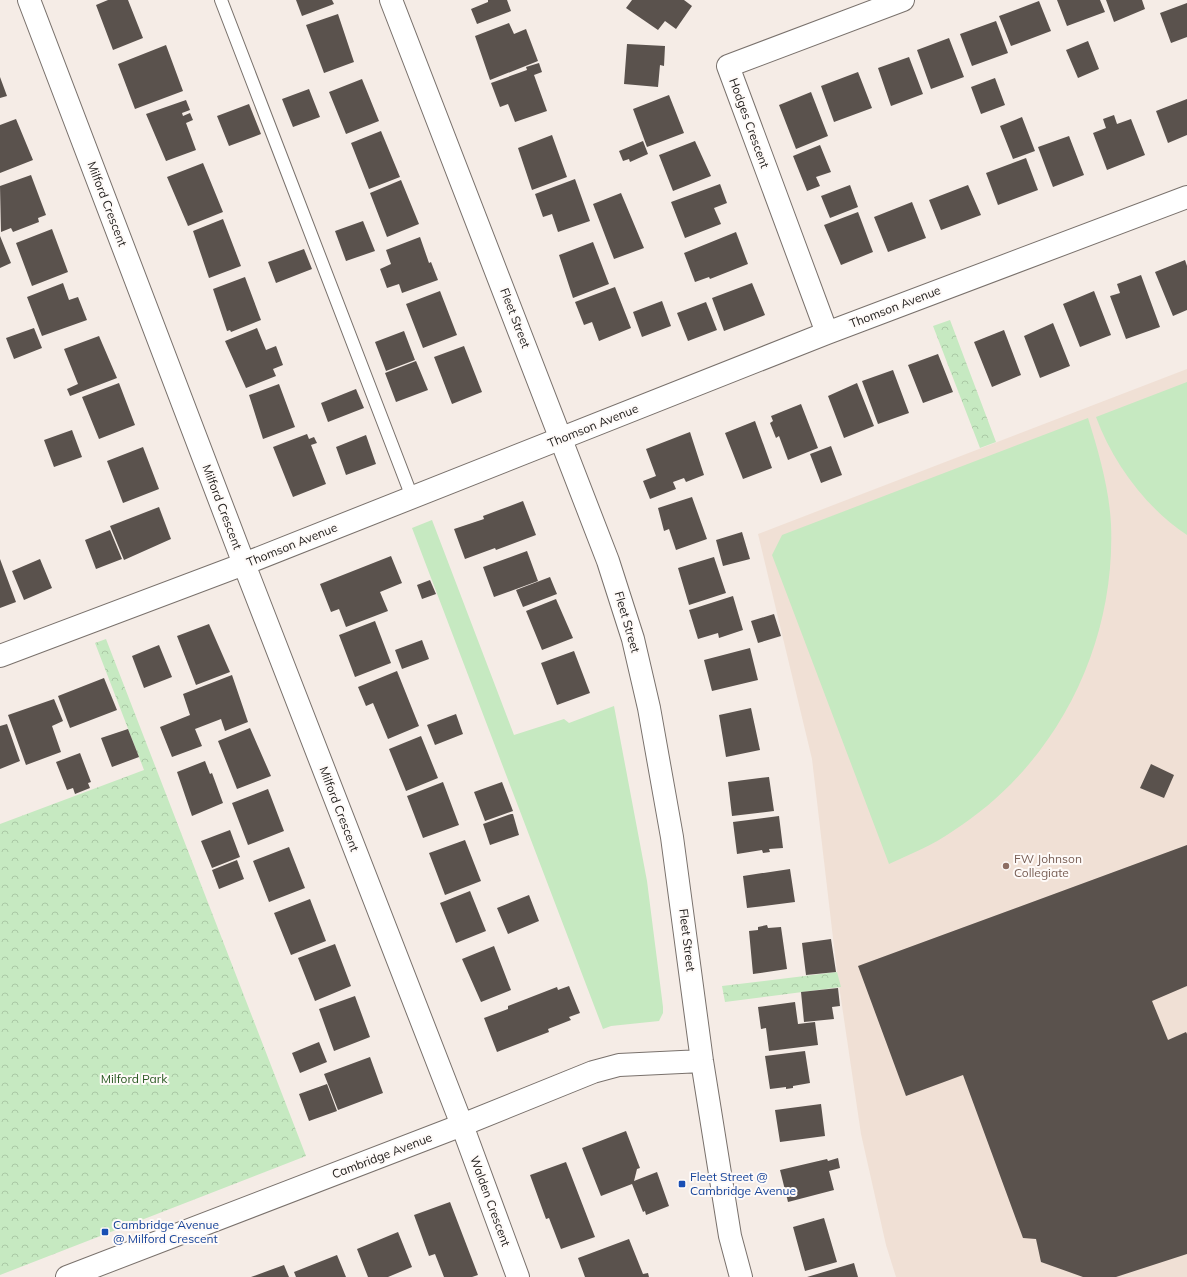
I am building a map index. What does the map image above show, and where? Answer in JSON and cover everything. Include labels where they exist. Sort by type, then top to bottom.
[{"type":"street","name":"Milford Crescent","points":[[29,0],[244,564],[462,1125]]},
{"type":"street","name":"Fleet Street","points":[[391,0],[562,438],[611,568],[633,639],[648,702],[672,837],[702,1061],[730,1236],[741,1277]]},
{"type":"street","name":"Hodges Crescent","points":[[827,333],[728,66],[904,0]]},
{"type":"street","name":"Thomson Avenue","points":[[0,656],[244,564],[827,333],[1187,197]]},
{"type":"street","name":"Cambridge Avenue","points":[[67,1277],[462,1125],[593,1072],[619,1065],[702,1061]]},
{"type":"street","name":"Walden Crescent","points":[[462,1125],[518,1277]]},
{"type":"lane","points":[[220,0],[412,497]]},
{"type":"shaded area","name":"FW Johnson Collegiate","points":[[1187,369],[1187,1277],[896,1277],[886,1245],[861,1134],[837,972],[812,759],[758,534]]},
{"type":"green space","points":[[950,320],[996,442],[980,448],[933,326]]},
{"type":"green space","points":[[1187,382],[1187,535],[1158,512],[1132,483],[1112,451],[1096,417]]},
{"type":"green space","points":[[1088,418],[1100,457],[1108,497],[1111,524],[1110,570],[1103,614],[1090,657],[1072,698],[1050,737],[1022,772],[990,804],[938,841],[889,864],[772,555],[782,535]]},
{"type":"green space","points":[[432,520],[514,735],[564,719],[569,723],[614,706],[647,881],[663,1007],[663,1013],[659,1021],[611,1026],[603,1029],[412,528]]},
{"type":"green space","name":"Milford Park","points":[[106,639],[306,1156],[0,1275],[0,824],[144,770],[95,643]]},
{"type":"green space","points":[[837,972],[841,987],[725,1002],[722,986]]},
{"type":"building","points":[[108,0],[128,0],[143,38],[113,50],[96,5]]},
{"type":"building","points":[[296,0],[332,0],[334,4],[302,16]]},
{"type":"building","points":[[488,0],[507,0],[511,11],[477,24],[471,9],[488,2]]},
{"type":"building","points":[[632,0],[684,0],[692,6],[676,29],[665,21],[658,30],[626,8]]},
{"type":"building","points":[[1057,0],[1100,0],[1105,12],[1067,26]]},
{"type":"building","points":[[1106,0],[1142,0],[1145,9],[1114,22]]},
{"type":"building","points":[[1039,1],[1051,31],[1011,46],[999,16]]},
{"type":"building","points":[[1187,3],[1187,37],[1171,43],[1160,13]]},
{"type":"building","points":[[338,14],[354,62],[324,73],[306,25]]},
{"type":"building","points":[[996,21],[1008,53],[972,66],[960,34]]},
{"type":"building","points":[[509,23],[514,34],[526,29],[538,61],[490,80],[475,36]]},
{"type":"building","points":[[949,38],[964,77],[931,89],[917,50]]},
{"type":"building","points":[[1088,41],[1099,69],[1078,78],[1066,50]]},
{"type":"building","points":[[627,44],[665,46],[664,66],[660,65],[658,87],[624,84]]},
{"type":"building","points":[[166,45],[183,91],[135,109],[118,64]]},
{"type":"building","points":[[909,57],[923,94],[891,106],[878,68]]},
{"type":"building","points":[[539,63],[542,72],[534,75],[547,111],[515,122],[508,104],[500,107],[491,83],[527,70],[526,67]]},
{"type":"building","points":[[858,72],[872,108],[834,122],[821,86]]},
{"type":"building","points":[[0,77],[7,96],[0,98]]},
{"type":"building","points":[[995,78],[1005,105],[981,114],[971,87]]},
{"type":"building","points":[[362,79],[379,121],[346,134],[329,92]]},
{"type":"building","points":[[309,89],[320,117],[293,127],[282,99]]},
{"type":"building","points":[[811,92],[828,136],[796,149],[779,105]]},
{"type":"building","points":[[669,95],[684,133],[647,147],[633,109]]},
{"type":"building","points":[[1187,99],[1187,135],[1168,143],[1156,111]]},
{"type":"building","points":[[186,100],[190,110],[182,113],[183,116],[190,113],[193,120],[186,123],[196,150],[166,161],[146,114]]},
{"type":"building","points":[[249,104],[261,134],[229,146],[217,116]]},
{"type":"building","points":[[1114,115],[1117,124],[1131,119],[1145,155],[1107,170],[1093,133],[1106,128],[1103,119]]},
{"type":"building","points":[[1022,117],[1035,151],[1013,159],[1000,126]]},
{"type":"building","points":[[16,119],[33,160],[0,173],[0,125]]},
{"type":"building","points":[[381,131],[400,177],[369,189],[351,143]]},
{"type":"building","points":[[552,135],[567,177],[532,190],[518,148]]},
{"type":"building","points":[[1069,136],[1084,175],[1053,187],[1038,147]]},
{"type":"building","points":[[643,141],[648,154],[630,162],[629,159],[623,161],[619,151]]},
{"type":"building","points":[[695,141],[711,176],[673,191],[659,155]]},
{"type":"building","points":[[820,145],[831,172],[816,177],[820,186],[807,191],[793,156]]},
{"type":"building","points":[[1026,158],[1038,190],[998,205],[986,173]]},
{"type":"building","points":[[203,163],[223,212],[188,226],[167,177]]},
{"type":"building","points":[[31,175],[46,215],[38,218],[39,222],[13,232],[11,228],[1,232],[0,186]]},
{"type":"building","points":[[575,179],[590,221],[558,232],[552,214],[543,217],[535,194]]},
{"type":"building","points":[[401,180],[419,224],[387,237],[370,193]]},
{"type":"building","points":[[720,184],[727,203],[714,208],[721,224],[685,238],[671,202]]},
{"type":"building","points":[[850,185],[858,207],[830,218],[821,196]]},
{"type":"building","points":[[968,185],[981,215],[941,230],[929,200]]},
{"type":"building","points":[[621,193],[644,248],[614,259],[593,204]]},
{"type":"building","points":[[912,202],[926,238],[888,252],[874,217]]},
{"type":"building","points":[[858,212],[873,252],[841,265],[824,225]]},
{"type":"building","points":[[223,219],[241,266],[209,278],[193,231]]},
{"type":"building","points":[[363,221],[375,251],[346,261],[335,231]]},
{"type":"building","points":[[52,229],[68,272],[32,286],[16,243]]},
{"type":"building","points":[[736,232],[748,264],[710,279],[709,277],[695,282],[684,253]]},
{"type":"building","points":[[0,236],[11,263],[0,268]]},
{"type":"building","points":[[420,237],[429,263],[431,262],[438,280],[402,293],[399,284],[387,288],[380,269],[391,264],[386,250]]},
{"type":"building","points":[[593,242],[609,284],[573,298],[559,255]]},
{"type":"building","points":[[304,249],[312,269],[276,283],[268,262]]},
{"type":"building","points":[[1185,260],[1187,266],[1187,310],[1173,316],[1155,272]]},
{"type":"building","points":[[1141,275],[1160,327],[1126,339],[1110,296],[1120,293],[1117,284]]},
{"type":"building","points":[[245,277],[261,320],[231,332],[230,330],[227,331],[213,289]]},
{"type":"building","points":[[63,283],[69,300],[78,297],[87,320],[42,336],[27,297]]},
{"type":"building","points":[[752,283],[765,315],[724,331],[712,298]]},
{"type":"building","points":[[615,287],[631,328],[599,341],[592,322],[584,325],[575,302]]},
{"type":"building","points":[[440,291],[457,335],[423,348],[406,304]]},
{"type":"building","points":[[1094,291],[1111,335],[1080,347],[1063,304]]},
{"type":"building","points":[[662,301],[671,326],[642,337],[633,312]]},
{"type":"building","points":[[706,302],[717,330],[688,341],[677,313]]},
{"type":"building","points":[[1053,323],[1070,366],[1040,378],[1024,336]]},
{"type":"building","points":[[34,328],[42,348],[14,359],[6,338]]},
{"type":"building","points":[[257,328],[266,350],[276,346],[283,365],[273,369],[276,376],[246,388],[225,341]]},
{"type":"building","points":[[1004,330],[1021,375],[992,387],[974,342]]},
{"type":"building","points":[[404,331],[415,360],[386,371],[375,342]]},
{"type":"building","points":[[99,336],[117,378],[70,396],[67,389],[78,384],[64,349]]},
{"type":"building","points":[[464,346],[482,392],[452,404],[434,357]]},
{"type":"building","points":[[938,354],[953,392],[923,403],[908,365]]},
{"type":"building","points":[[416,361],[428,390],[396,402],[385,373]]},
{"type":"building","points":[[893,370],[909,413],[878,424],[862,381]]},
{"type":"building","points":[[119,383],[135,425],[99,439],[82,397]]},
{"type":"building","points":[[857,383],[874,426],[844,438],[828,396]]},
{"type":"building","points":[[279,384],[295,427],[263,439],[249,395]]},
{"type":"building","points":[[356,389],[364,408],[328,422],[321,403]]},
{"type":"building","points":[[801,404],[818,448],[788,460],[779,436],[776,438],[770,423],[773,421],[771,416]]},
{"type":"building","points":[[755,421],[772,468],[743,479],[725,433]]},
{"type":"building","points":[[72,430],[82,457],[54,467],[44,440]]},
{"type":"building","points":[[690,432],[704,475],[686,482],[684,478],[673,482],[676,489],[650,499],[643,481],[656,476],[646,449]]},
{"type":"building","points":[[307,434],[309,439],[314,437],[317,443],[311,445],[326,484],[293,497],[273,447]]},
{"type":"building","points":[[366,435],[376,464],[346,475],[336,447]]},
{"type":"building","points":[[831,446],[842,475],[821,483],[810,454]]},
{"type":"building","points":[[143,447],[159,489],[123,503],[107,461]]},
{"type":"building","points":[[692,497],[707,539],[676,550],[669,529],[664,531],[658,508]]},
{"type":"building","points":[[523,501],[536,535],[496,550],[495,548],[465,559],[454,529],[484,519],[483,516]]},
{"type":"building","points":[[159,507],[171,539],[124,560],[110,526]]},
{"type":"building","points":[[110,530],[122,559],[96,569],[85,540]]},
{"type":"building","points":[[742,532],[750,559],[723,566],[716,540]]},
{"type":"building","points":[[527,551],[538,581],[494,597],[483,567]]},
{"type":"building","points":[[391,556],[402,583],[380,592],[388,611],[346,627],[339,609],[331,612],[320,584]]},
{"type":"building","points":[[714,557],[726,593],[689,605],[678,568]]},
{"type":"building","points":[[0,559],[16,602],[0,608]]},
{"type":"building","points":[[40,559],[52,588],[24,600],[12,571]]},
{"type":"building","points":[[550,577],[557,594],[523,607],[516,590]]},
{"type":"building","points":[[430,580],[436,594],[422,599],[417,585]]},
{"type":"building","points":[[733,596],[743,630],[719,638],[718,633],[698,639],[689,610]]},
{"type":"building","points":[[556,599],[573,638],[542,650],[526,611]]},
{"type":"building","points":[[774,614],[781,636],[758,643],[751,621]]},
{"type":"building","points":[[375,621],[391,663],[355,677],[339,635]]},
{"type":"building","points":[[209,624],[230,672],[196,685],[177,636]]},
{"type":"building","points":[[422,640],[429,659],[402,669],[395,650]]},
{"type":"building","points":[[159,645],[172,677],[144,688],[132,656]]},
{"type":"building","points":[[750,648],[758,680],[712,691],[704,660]]},
{"type":"building","points":[[574,651],[590,693],[557,705],[541,663]]},
{"type":"building","points":[[397,671],[419,726],[388,739],[373,703],[366,706],[358,687]]},
{"type":"building","points":[[232,675],[248,722],[225,731],[221,719],[195,729],[202,746],[172,757],[160,727],[190,715],[183,694]]},
{"type":"building","points":[[104,678],[117,710],[70,728],[58,696]]},
{"type":"building","points":[[54,699],[63,721],[52,726],[61,752],[26,765],[8,715]]},
{"type":"building","points":[[751,708],[760,750],[726,757],[719,715]]},
{"type":"building","points":[[456,714],[463,734],[435,745],[427,725]]},
{"type":"building","points":[[7,724],[20,761],[0,769],[0,726]]},
{"type":"building","points":[[250,728],[271,776],[237,789],[218,741]]},
{"type":"building","points":[[128,729],[139,757],[112,767],[101,738]]},
{"type":"building","points":[[421,736],[438,778],[406,791],[389,749]]},
{"type":"building","points":[[80,753],[91,782],[88,783],[90,788],[75,794],[73,788],[67,790],[56,762]]},
{"type":"building","points":[[205,761],[210,774],[212,773],[223,803],[192,816],[177,772]]},
{"type":"building","points":[[1151,764],[1174,775],[1164,798],[1140,788]]},
{"type":"building","points":[[769,777],[774,811],[732,816],[728,782]]},
{"type":"building","points":[[443,782],[459,825],[423,838],[407,796]]},
{"type":"building","points":[[502,782],[513,811],[485,821],[474,792]]},
{"type":"building","points":[[268,789],[284,831],[248,845],[232,803]]},
{"type":"building","points":[[513,814],[519,835],[490,845],[483,824]]},
{"type":"building","points":[[779,816],[783,848],[769,849],[770,852],[763,853],[762,850],[737,854],[733,822]]},
{"type":"building","points":[[230,830],[240,857],[212,868],[201,841]]},
{"type":"building","points":[[465,840],[481,881],[445,895],[429,853]]},
{"type":"building","points":[[1187,845],[1187,986],[1152,1001],[1168,1040],[1186,1032],[1187,1034],[1187,1254],[1116,1277],[1083,1277],[1041,1262],[1036,1239],[1023,1238],[963,1075],[906,1096],[858,966]]},
{"type":"building","points":[[289,847],[305,888],[269,902],[253,861]]},
{"type":"building","points":[[237,860],[244,879],[219,889],[212,870]]},
{"type":"building","points":[[790,869],[795,902],[747,908],[743,876]]},
{"type":"building","points":[[470,891],[486,931],[456,943],[440,903]]},
{"type":"building","points":[[529,895],[539,921],[508,934],[497,908]]},
{"type":"building","points":[[310,899],[326,941],[291,955],[274,913]]},
{"type":"building","points":[[767,925],[768,928],[781,927],[787,969],[753,974],[749,931],[758,930],[758,927]]},
{"type":"building","points":[[831,939],[836,972],[806,975],[802,943]]},
{"type":"building","points":[[335,944],[351,986],[315,1001],[298,958]]},
{"type":"building","points":[[494,946],[511,990],[481,1002],[462,959]]},
{"type":"building","points":[[569,986],[580,1013],[569,1017],[571,1020],[548,1029],[549,1032],[497,1052],[484,1018],[508,1009],[508,1006],[557,987],[558,990]]},
{"type":"building","points":[[838,988],[840,1006],[832,1007],[834,1019],[804,1022],[801,992]]},
{"type":"building","points":[[355,996],[370,1037],[334,1051],[319,1009]]},
{"type":"building","points":[[795,1002],[798,1024],[815,1022],[818,1045],[769,1051],[766,1028],[761,1029],[758,1007]]},
{"type":"building","points":[[319,1042],[327,1062],[300,1073],[292,1053]]},
{"type":"building","points":[[805,1051],[810,1083],[793,1086],[793,1088],[786,1089],[786,1087],[770,1089],[765,1056]]},
{"type":"building","points":[[370,1057],[383,1093],[338,1110],[324,1074]]},
{"type":"building","points":[[327,1084],[337,1111],[309,1121],[299,1094]]},
{"type":"building","points":[[821,1104],[825,1136],[780,1142],[775,1110]]},
{"type":"building","points":[[626,1131],[640,1168],[637,1169],[634,1181],[657,1172],[669,1206],[646,1215],[645,1211],[643,1212],[632,1184],[601,1196],[582,1148]]},
{"type":"building","points":[[838,1158],[840,1168],[829,1171],[834,1190],[788,1202],[780,1170],[827,1159],[828,1161]]},
{"type":"building","points":[[566,1162],[595,1237],[561,1249],[549,1218],[546,1219],[530,1175]]},
{"type":"building","points":[[450,1202],[478,1275],[472,1277],[444,1277],[435,1254],[429,1256],[414,1215]]},
{"type":"building","points":[[824,1218],[837,1262],[805,1271],[793,1227]]},
{"type":"building","points":[[398,1232],[412,1267],[388,1277],[368,1277],[357,1249]]},
{"type":"building","points":[[629,1239],[643,1274],[648,1273],[649,1277],[585,1277],[578,1258]]},
{"type":"building","points":[[337,1255],[346,1277],[296,1277],[294,1272]]},
{"type":"building","points":[[854,1263],[858,1277],[807,1277]]},
{"type":"building","points":[[284,1265],[289,1277],[251,1277]]},
{"type":"place","name":"FW Johnson Collegiate","points":[[1006,866]]},
{"type":"place","name":"Fleet Street @ Cambridge Avenue","points":[[682,1184]]},
{"type":"place","name":"Cambridge Avenue @ Milford Crescent","points":[[105,1232]]}]
